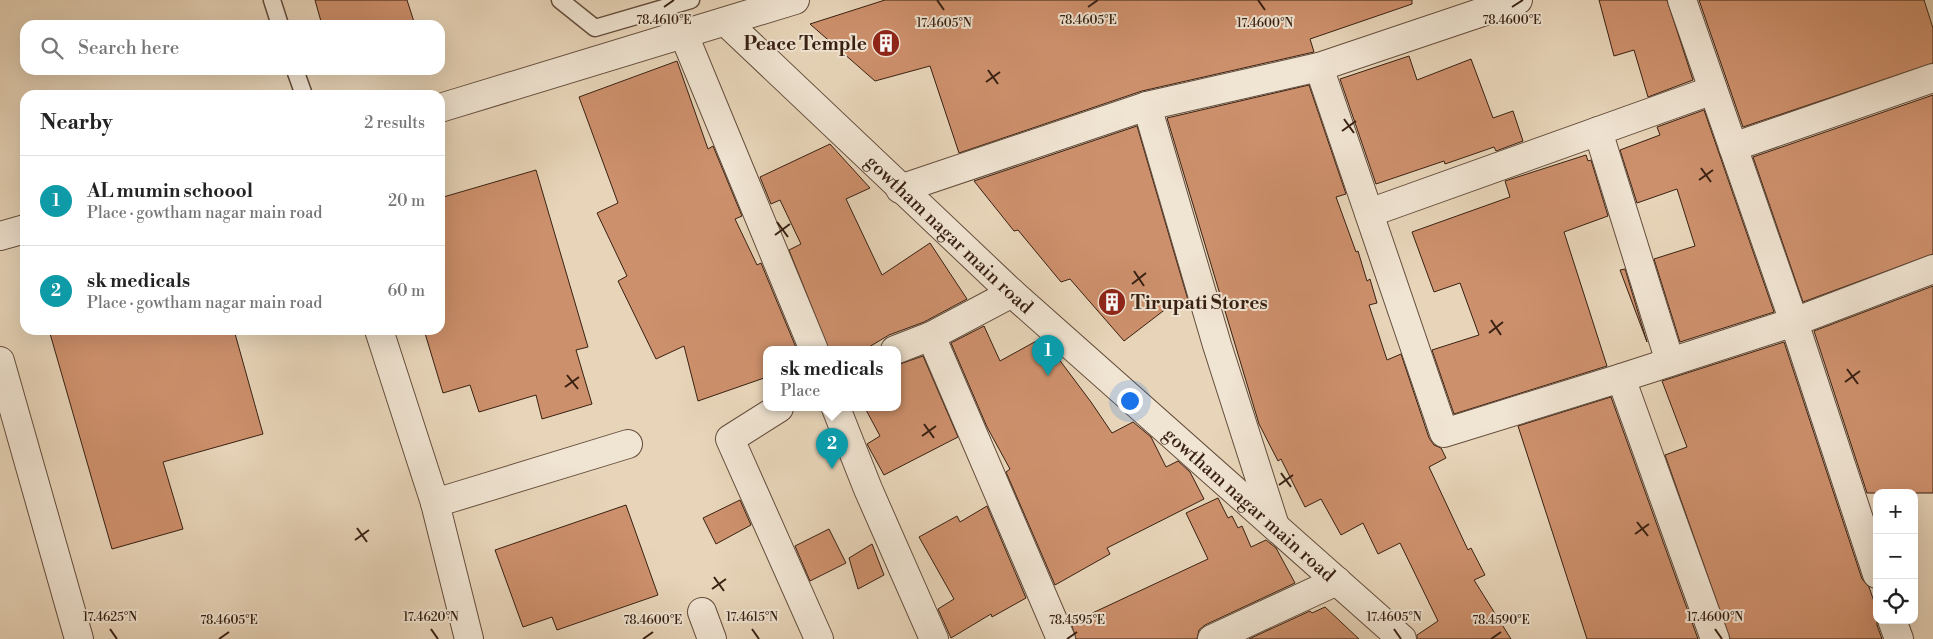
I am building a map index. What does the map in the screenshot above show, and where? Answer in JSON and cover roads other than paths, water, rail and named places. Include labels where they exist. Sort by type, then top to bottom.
[{"type":"street","points":[[445,107],[795,0]]},
{"type":"street","points":[[900,189],[1147,106],[1319,66],[1518,0]]},
{"type":"street","points":[[1682,0],[1794,322],[1873,562]]},
{"type":"street","name":"gowtham nagar main road","points":[[726,22],[900,189],[1012,293],[1402,639]]},
{"type":"street","points":[[684,35],[812,346]]},
{"type":"street","points":[[1319,66],[1444,433],[1794,322],[1933,270]]},
{"type":"street","points":[[1733,147],[1933,78]]},
{"type":"street","points":[[1369,213],[1713,90]]},
{"type":"street","points":[[1147,106],[1217,345],[1276,527]]},
{"type":"street","points":[[1598,131],[1670,362]]},
{"type":"street","points":[[0,236],[20,230]]},
{"type":"street","points":[[901,348],[931,336],[1012,293]]},
{"type":"street","points":[[381,335],[435,503],[469,639]]},
{"type":"street","points":[[931,336],[1061,639]]},
{"type":"street","points":[[0,361],[79,639]]},
{"type":"street","points":[[1621,378],[1714,639]]},
{"type":"street","points":[[774,411],[730,439],[820,639]]},
{"type":"street","points":[[837,411],[868,488],[934,639]]},
{"type":"street","points":[[435,503],[628,444]]},
{"type":"street","points":[[1212,639],[1337,581]]},
{"type":"street","points":[[702,612],[712,639]]},
{"type":"street","points":[[1893,624],[1899,639]]},
{"type":"lane","points":[[272,0],[278,20]]},
{"type":"lane","points":[[560,0],[595,28],[691,0]]},
{"type":"lane","points":[[297,75],[302,90]]},
{"type":"place","name":"Peace Temple","points":[[886,43]]},
{"type":"place","name":"Tirupati Stores","points":[[1112,302]]},
{"type":"place","name":"AL mumin schoool","points":[[1048,376]]},
{"type":"place","name":"sk medicals","points":[[832,469]]}]
